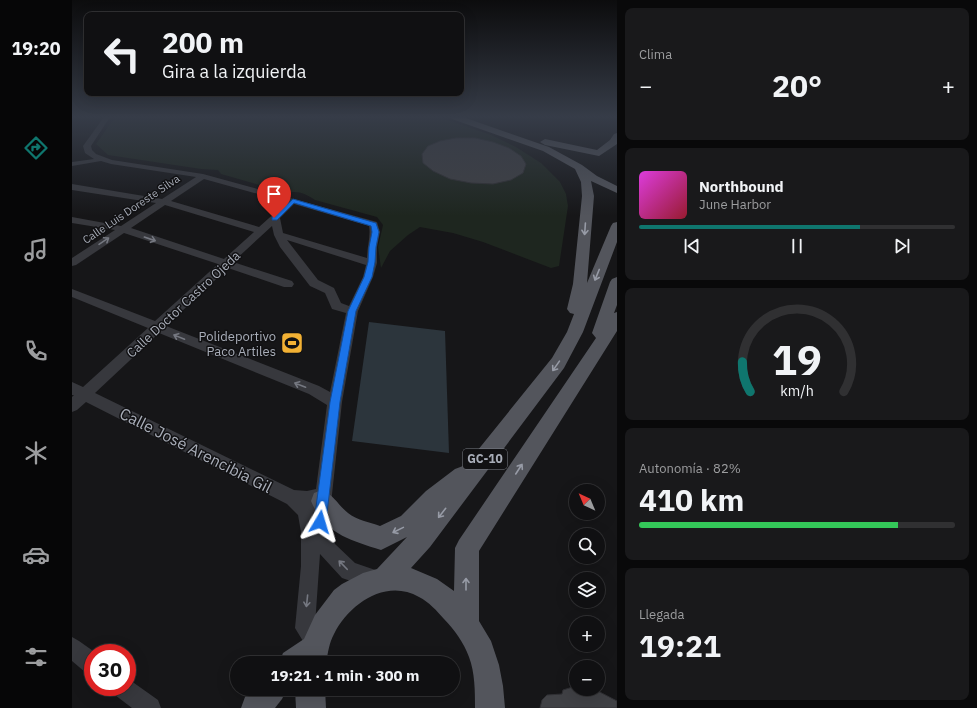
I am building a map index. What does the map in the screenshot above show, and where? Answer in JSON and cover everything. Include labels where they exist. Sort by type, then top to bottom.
[{"type":"main road","points":[[542,150],[573,172],[587,190]]},
{"type":"main road","points":[[549,150],[593,178],[617,190]]},
{"type":"main road","points":[[584,150],[612,155]]},
{"type":"main road","points":[[575,332],[575,310],[580,284],[587,190],[586,182],[579,168],[579,160],[588,154],[599,153],[603,150]]},
{"type":"main road","name":"GC-10","points":[[382,579],[422,539],[558,363],[575,332],[617,226]]},
{"type":"main road","name":"GC-10","points":[[466,623],[467,548],[596,351],[600,330],[617,282]]},
{"type":"main road","points":[[596,351],[617,318]]},
{"type":"main road","points":[[323,498],[338,520],[349,528],[381,538],[409,524],[434,499],[482,462]]},
{"type":"main road","name":"GC-10","points":[[309,655],[326,621],[342,599],[362,585],[382,579],[406,579],[428,587],[449,602],[466,623],[481,653],[490,688],[490,708]]},
{"type":"main road","points":[[256,708],[266,696]]},
{"type":"main road","points":[[310,696],[311,708]]},
{"type":"street","points":[[88,150],[93,156],[111,162],[203,176],[374,224],[375,232],[372,247],[372,262],[368,277],[352,311],[335,402],[320,522],[328,549],[349,571],[382,579]]},
{"type":"street","points":[[72,164],[101,159]]},
{"type":"street","name":"Calle Luis Doreste Silva","points":[[72,263],[203,176]]},
{"type":"street","points":[[72,188],[163,202],[261,231]]},
{"type":"street","name":"Calle Doctor Castro Ojeda","points":[[72,406],[78,391],[158,328],[293,201]]},
{"type":"street","points":[[274,218],[279,235],[284,245],[314,283],[330,291],[336,306],[352,311]]},
{"type":"street","points":[[72,220],[123,228],[288,284]]},
{"type":"street","points":[[279,235],[372,262]]},
{"type":"street","points":[[72,293],[314,390],[335,402]]},
{"type":"street","name":"Calle José Arencibia Gil","points":[[78,391],[293,498],[307,500],[323,498]]},
{"type":"street","points":[[293,498],[304,509],[309,523],[310,571],[304,628],[309,655]]},
{"type":"street","points":[[72,648],[84,657]]},
{"type":"street","points":[[134,696],[150,708]]},
{"type":"shaded area","points":[[103,150],[521,150],[541,163],[560,182],[566,194],[568,206],[559,266],[551,268],[483,242],[453,233],[420,227],[408,235],[390,251],[381,268],[378,247],[383,225],[377,217],[315,200],[302,193],[287,193],[221,174],[218,170],[201,169],[108,155]]},
{"type":"shaded area","points":[[369,322],[445,331],[449,453],[352,441]]},
{"type":"building","points":[[425,150],[512,150],[521,156],[526,164],[523,173],[511,180],[493,184],[471,183],[450,179],[433,171],[423,163],[422,154]]},
{"type":"building","points":[[569,688],[569,696],[605,696],[605,695],[617,701],[617,708],[540,708],[542,700],[547,695],[562,694],[563,690]]},
{"type":"place","name":"Polideportivo Paco Artiles","points":[[292,343]]},
{"type":"route","points":[[274,218],[293,201],[374,224],[375,232],[372,247],[372,262],[368,277],[352,311],[339,388],[335,402],[326,484],[322,501],[320,522]]}]
